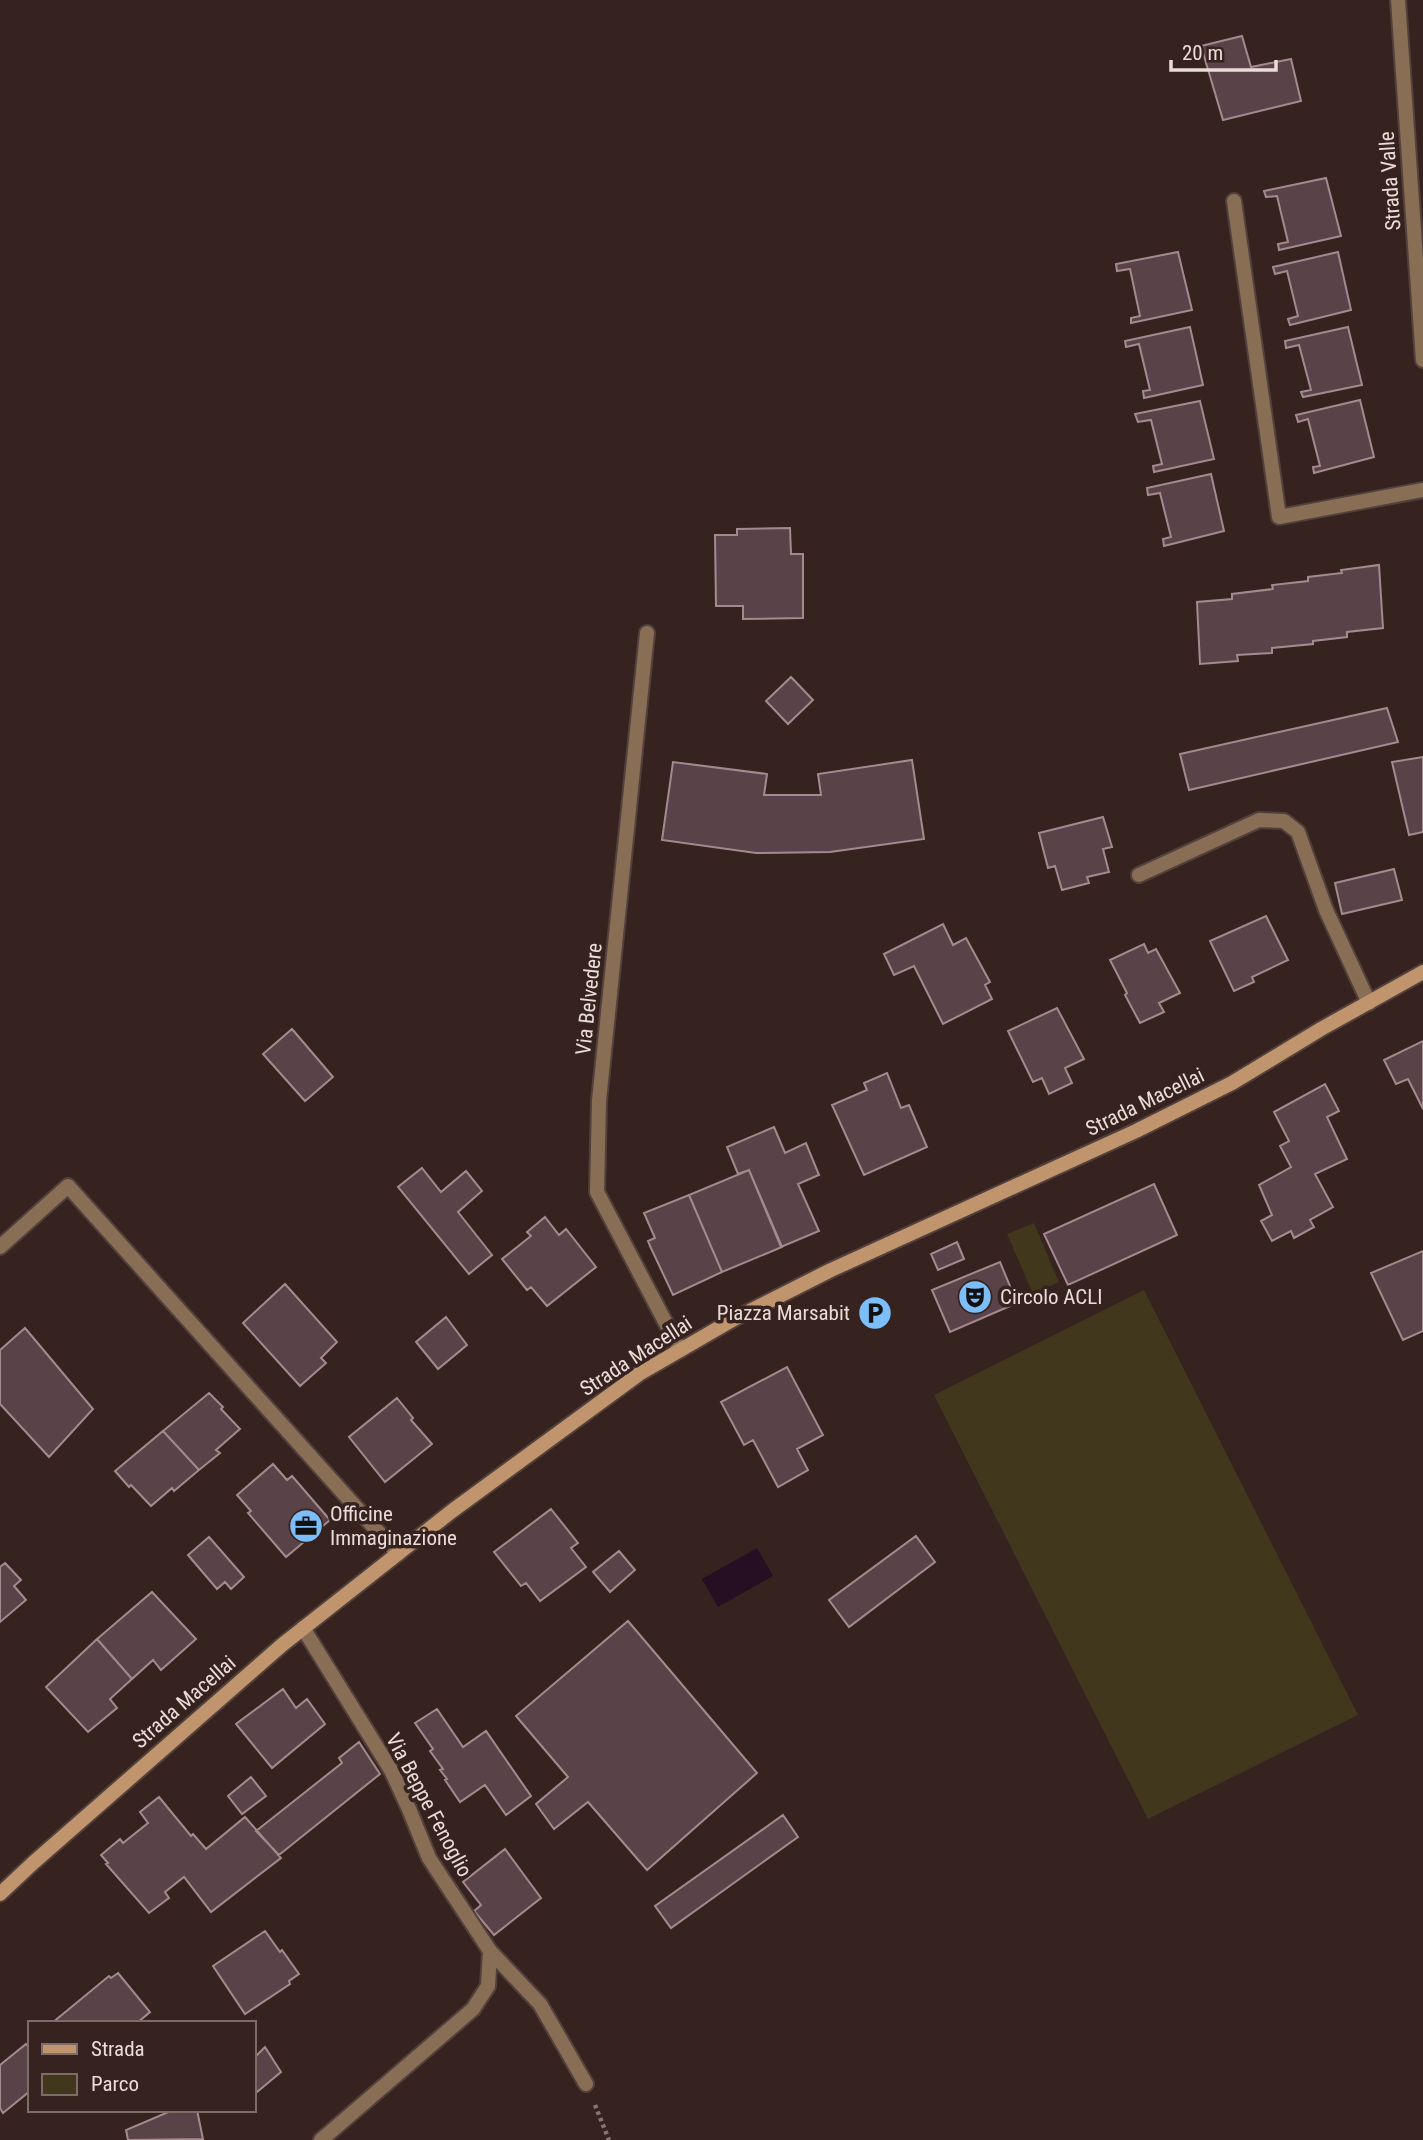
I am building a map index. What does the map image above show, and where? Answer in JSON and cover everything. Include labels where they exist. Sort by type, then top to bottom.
[{"type":"street","name":"Strada Valle","points":[[1398,0],[1423,360]]},
{"type":"street","points":[[1234,201],[1279,517],[1423,490]]},
{"type":"street","name":"Via Belvedere","points":[[647,633],[599,1101],[597,1192],[680,1350]]},
{"type":"street","points":[[1139,875],[1259,820],[1284,821],[1298,832],[1326,910],[1369,1003]]},
{"type":"street","name":"Strada Macellai","points":[[0,1894],[303,1628],[452,1511],[639,1374],[734,1319],[831,1270],[1148,1125],[1231,1083],[1321,1028],[1423,972]]},
{"type":"street","points":[[0,1247],[68,1186],[398,1554]]},
{"type":"street","name":"Via Beppe Fenoglio","points":[[303,1628],[391,1770],[429,1858],[490,1951],[540,2004],[586,2084]]},
{"type":"street","points":[[321,2140],[473,2009],[488,1986],[490,1951]]},
{"type":"path","points":[[586,2084],[609,2140]]},
{"type":"green space","points":[[1034,1223],[1059,1282],[1033,1294],[1007,1234]]},
{"type":"green space","points":[[1144,1290],[1358,1715],[1148,1819],[934,1395]]},
{"type":"shaded area","points":[[757,1548],[773,1576],[718,1607],[702,1579]]},
{"type":"building","points":[[1242,36],[1251,67],[1291,59],[1301,101],[1223,120],[1201,46]]},
{"type":"building","points":[[1326,178],[1341,236],[1279,250],[1278,244],[1288,242],[1277,196],[1266,197],[1264,191]]},
{"type":"building","points":[[1178,252],[1192,310],[1131,323],[1131,318],[1140,316],[1130,269],[1117,271],[1116,264]]},
{"type":"building","points":[[1338,252],[1351,310],[1290,325],[1288,319],[1298,316],[1287,271],[1275,274],[1273,267]]},
{"type":"building","points":[[1190,327],[1203,385],[1144,398],[1143,391],[1150,390],[1139,344],[1126,347],[1125,341]]},
{"type":"building","points":[[1348,327],[1362,385],[1303,397],[1301,392],[1311,390],[1299,345],[1286,348],[1285,341]]},
{"type":"building","points":[[1360,400],[1374,457],[1314,473],[1313,467],[1320,466],[1308,419],[1298,422],[1296,415]]},
{"type":"building","points":[[1200,401],[1214,459],[1154,472],[1153,466],[1162,464],[1151,420],[1138,422],[1135,414]]},
{"type":"building","points":[[1211,474],[1224,531],[1164,546],[1163,539],[1171,537],[1160,493],[1148,495],[1147,488]]},
{"type":"building","points":[[790,528],[791,554],[803,554],[803,618],[743,619],[743,606],[716,606],[715,535],[737,535],[737,529]]},
{"type":"building","points":[[1379,565],[1383,628],[1347,632],[1347,637],[1313,641],[1313,644],[1272,648],[1272,653],[1237,655],[1238,661],[1200,664],[1197,602],[1232,599],[1232,594],[1273,589],[1272,585],[1308,581],[1308,577]]},
{"type":"building","points":[[791,677],[813,700],[788,724],[766,701]]},
{"type":"building","points":[[1387,708],[1398,742],[1189,790],[1180,754]]},
{"type":"building","points":[[1423,757],[1423,832],[1409,835],[1392,762]]},
{"type":"building","points":[[912,760],[924,839],[830,852],[756,853],[662,840],[673,762],[767,774],[764,795],[821,795],[818,774]]},
{"type":"building","points":[[1103,817],[1112,847],[1103,849],[1109,872],[1087,877],[1089,883],[1062,890],[1055,866],[1048,868],[1039,833]]},
{"type":"building","points":[[1394,869],[1402,900],[1342,914],[1335,883]]},
{"type":"building","points":[[1266,916],[1288,960],[1252,977],[1254,982],[1234,991],[1210,941]]},
{"type":"building","points":[[943,924],[953,945],[966,938],[990,982],[985,985],[992,999],[943,1024],[914,966],[894,975],[884,954]]},
{"type":"building","points":[[1144,944],[1148,953],[1156,949],[1180,993],[1159,1003],[1164,1012],[1140,1023],[1110,960]]},
{"type":"building","points":[[1057,1008],[1084,1059],[1065,1068],[1072,1083],[1049,1094],[1042,1078],[1033,1082],[1008,1031]]},
{"type":"building","points":[[292,1029],[333,1077],[305,1101],[263,1054]]},
{"type":"building","points":[[1423,1041],[1423,1109],[1408,1079],[1396,1084],[1384,1060]]},
{"type":"building","points":[[887,1073],[901,1108],[909,1105],[927,1147],[864,1175],[832,1105],[867,1090],[864,1083]]},
{"type":"building","points":[[1325,1084],[1339,1111],[1327,1117],[1347,1159],[1315,1174],[1333,1207],[1310,1220],[1314,1227],[1294,1238],[1291,1231],[1272,1241],[1261,1221],[1272,1215],[1259,1185],[1291,1167],[1280,1146],[1289,1141],[1274,1112]]},
{"type":"building","points":[[774,1127],[785,1153],[806,1143],[819,1175],[798,1184],[819,1231],[781,1247],[749,1170],[738,1174],[727,1147]]},
{"type":"building","points":[[422,1168],[441,1192],[466,1171],[482,1191],[458,1212],[492,1255],[469,1274],[398,1187]]},
{"type":"building","points":[[749,1170],[782,1247],[722,1272],[689,1195]]},
{"type":"building","points":[[1154,1184],[1177,1235],[1068,1285],[1044,1234]]},
{"type":"building","points":[[689,1195],[722,1272],[673,1295],[648,1241],[655,1238],[644,1213]]},
{"type":"building","points":[[545,1217],[559,1235],[566,1229],[596,1267],[547,1306],[531,1287],[527,1290],[502,1259],[531,1236],[527,1232]]},
{"type":"building","points":[[957,1242],[964,1259],[938,1270],[931,1254]]},
{"type":"building","points":[[1423,1251],[1423,1331],[1403,1340],[1371,1273]]},
{"type":"building","name":"Circolo ACLI","points":[[1000,1262],[1017,1303],[950,1332],[932,1290]]},
{"type":"building","points":[[285,1284],[337,1342],[321,1358],[326,1363],[300,1386],[243,1323]]},
{"type":"building","points":[[446,1317],[467,1345],[438,1369],[416,1342]]},
{"type":"building","points":[[25,1328],[93,1409],[49,1457],[0,1404],[0,1350]]},
{"type":"building","points":[[787,1367],[823,1435],[797,1449],[808,1470],[778,1487],[753,1440],[744,1445],[721,1402]]},
{"type":"building","points":[[209,1393],[240,1429],[216,1450],[220,1453],[199,1470],[163,1431]]},
{"type":"building","points":[[397,1398],[413,1418],[411,1420],[432,1444],[385,1482],[349,1437]]},
{"type":"building","points":[[163,1431],[199,1470],[151,1506],[115,1471]]},
{"type":"building","points":[[273,1464],[287,1480],[292,1476],[330,1520],[286,1557],[248,1513],[251,1511],[237,1495]]},
{"type":"building","points":[[551,1509],[578,1543],[571,1548],[586,1567],[540,1601],[526,1583],[521,1586],[494,1552]]},
{"type":"building","points":[[916,1536],[935,1562],[849,1627],[829,1600]]},
{"type":"building","points":[[209,1537],[244,1577],[231,1589],[225,1582],[217,1589],[188,1555]]},
{"type":"building","points":[[619,1551],[635,1570],[610,1592],[593,1572]]},
{"type":"building","points":[[5,1563],[21,1580],[14,1586],[26,1600],[0,1622],[0,1567]]},
{"type":"building","points":[[152,1592],[196,1639],[161,1670],[153,1660],[132,1679],[97,1639]]},
{"type":"building","points":[[628,1621],[757,1773],[647,1870],[588,1802],[554,1829],[536,1804],[568,1777],[516,1716]]},
{"type":"building","points":[[97,1639],[132,1679],[110,1699],[117,1708],[88,1732],[46,1687]]},
{"type":"building","points":[[283,1689],[296,1708],[307,1699],[325,1724],[272,1768],[236,1724]]},
{"type":"building","points":[[437,1709],[463,1747],[486,1731],[531,1796],[506,1815],[485,1785],[460,1802],[430,1751],[433,1749],[415,1723]]},
{"type":"building","points":[[359,1742],[380,1774],[279,1855],[256,1831],[342,1763],[339,1758]]},
{"type":"building","points":[[251,1777],[266,1796],[242,1814],[228,1796]]},
{"type":"building","points":[[159,1797],[191,1836],[193,1834],[206,1849],[245,1817],[281,1858],[211,1912],[184,1877],[165,1892],[169,1898],[149,1913],[101,1855],[120,1839],[123,1843],[148,1823],[140,1812]]},
{"type":"building","points":[[783,1815],[798,1837],[671,1928],[655,1906]]},
{"type":"building","points":[[505,1849],[541,1898],[494,1935],[474,1911],[481,1905],[463,1882]]},
{"type":"building","points":[[265,1931],[299,1974],[289,1981],[290,1984],[245,2014],[213,1966]]},
{"type":"building","points":[[118,1973],[150,2012],[139,2021],[54,2021],[109,1976],[111,1978]]},
{"type":"building","points":[[26,2044],[28,2046],[28,2093],[3,2113],[0,2108],[0,2065]]},
{"type":"building","points":[[265,2047],[281,2072],[257,2092],[256,2090],[256,2056]]},
{"type":"building","points":[[168,2112],[197,2112],[203,2139],[128,2140],[126,2130]]},
{"type":"place","name":"Circolo ACLI","points":[[975,1297]]},
{"type":"place","name":"Piazza Marsabit","points":[[875,1313]]},
{"type":"place","name":"Officine Immaginazione","points":[[306,1526]]}]
